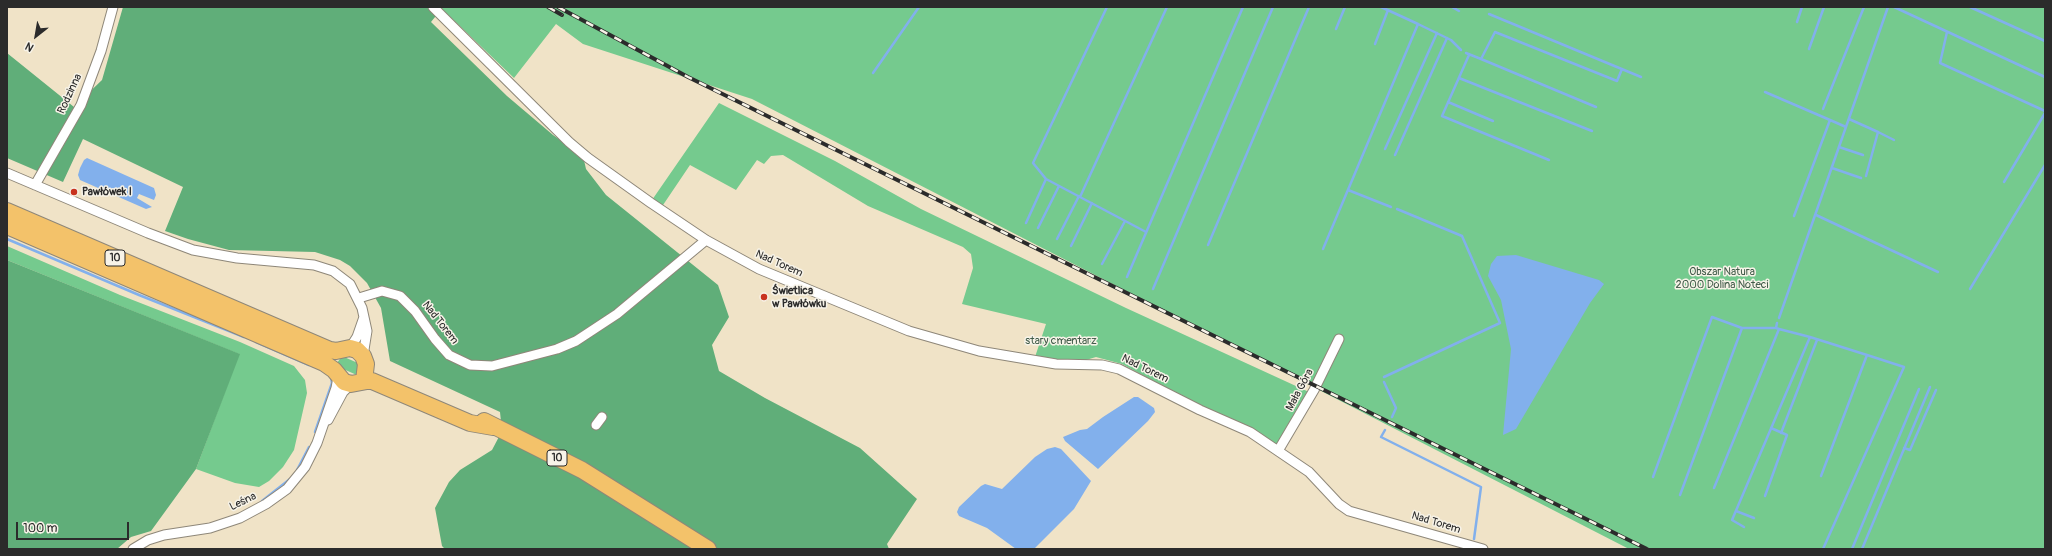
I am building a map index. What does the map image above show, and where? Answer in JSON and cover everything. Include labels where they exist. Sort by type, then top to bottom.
[{"type":"highway","name":"10","points":[[7,211],[330,350],[354,355],[378,372],[468,411],[493,427],[531,444],[582,470],[708,549]]},
{"type":"highway","name":"10","points":[[7,226],[324,362],[346,378],[372,381],[470,423],[493,427]]},
{"type":"highway","points":[[346,378],[333,361],[354,355]]},
{"type":"highway","points":[[346,378],[354,355]]},
{"type":"street","name":"Rodzinna","points":[[35,185],[81,105],[101,51],[113,7]]},
{"type":"street","name":"Nad Torem","points":[[433,7],[569,142],[651,203],[706,240],[759,269],[909,331],[979,351],[1056,364],[1102,366],[1120,369],[1200,410],[1250,432],[1309,472],[1339,504],[1349,511],[1483,549]]},
{"type":"street","points":[[7,173],[148,233],[193,250],[237,258],[296,262],[326,268],[345,279],[359,298],[367,331],[354,355]]},
{"type":"street","name":"Nad Torem","points":[[359,298],[382,291],[400,296],[415,311],[435,339],[449,355],[470,365],[492,366],[557,349],[576,341],[617,314],[706,240]]},
{"type":"street","points":[[354,355],[357,337],[364,317]]},
{"type":"street","name":"Mała Góra","points":[[1278,451],[1314,390],[1339,339]]},
{"type":"street","name":"Leśna","points":[[133,549],[148,540],[164,535],[225,523],[240,518],[266,504],[296,481],[305,467],[346,378]]},
{"type":"street","name":"Leśna","points":[[325,424],[335,409],[343,392],[346,378]]},
{"type":"street","points":[[596,425],[602,417]]},
{"type":"green space","points":[[123,7],[443,7],[431,22],[507,96],[553,135],[583,156],[586,169],[606,195],[718,285],[729,317],[712,345],[719,371],[765,398],[860,448],[917,499],[887,544],[889,549],[445,549],[442,546],[435,508],[449,482],[460,470],[492,450],[502,431],[500,412],[390,361],[381,308],[367,283],[350,266],[340,260],[315,252],[229,250],[165,231],[183,187],[83,139],[63,182],[7,158],[7,53],[74,107],[102,80]]},
{"type":"green space","name":"Obszar Natura 2000 Dolina Noteci","points":[[2045,7],[2045,549],[1629,549],[752,99],[583,44],[556,24],[514,78],[441,8]]},
{"type":"green space","name":"stary cmentarz","points":[[719,103],[835,161],[921,209],[1126,308],[1309,392],[1276,447],[1122,364],[1096,357],[1086,360],[1057,360],[1035,357],[1046,324],[962,304],[973,268],[971,254],[963,247],[868,206],[783,155],[771,156],[764,164],[757,160],[736,190],[690,165],[661,208],[652,200]]},
{"type":"green space","points":[[7,246],[120,295],[240,342],[294,366],[305,380],[307,393],[294,450],[283,467],[269,481],[259,487],[235,483],[196,469],[239,354],[7,260]]},
{"type":"green space","points":[[7,260],[240,354],[196,469],[151,531],[131,537],[117,549],[7,549]]},
{"type":"green space","points":[[342,356],[360,364],[359,376],[341,368],[337,363]]},
{"type":"water","points":[[87,158],[154,188],[156,195],[154,200],[139,194],[137,198],[152,207],[146,209],[80,180],[78,175],[80,168],[84,160]]},
{"type":"water","points":[[1516,255],[1599,280],[1604,284],[1590,303],[1516,429],[1503,435],[1511,349],[1501,300],[1488,276],[1491,264],[1497,256]]},
{"type":"water","points":[[1134,397],[1138,397],[1154,408],[1155,412],[1148,421],[1098,469],[1065,441],[1063,437],[1080,430],[1087,429]]},
{"type":"water","points":[[1055,447],[1061,449],[1091,481],[1074,509],[1034,549],[1016,549],[987,528],[959,516],[957,512],[959,507],[981,486],[985,484],[1002,489],[1035,457],[1047,449]]},
{"type":"waterway","points":[[873,73],[919,7]]},
{"type":"waterway","points":[[1107,7],[1033,163],[1046,179],[1146,232]]},
{"type":"waterway","points":[[1080,197],[1167,7]]},
{"type":"waterway","points":[[1127,277],[1243,7]]},
{"type":"waterway","points":[[1153,289],[1273,7]]},
{"type":"waterway","points":[[1208,245],[1309,7]]},
{"type":"waterway","points":[[1336,29],[1345,7]]},
{"type":"waterway","points":[[1323,249],[1418,24],[1381,7]]},
{"type":"waterway","points":[[1452,7],[1459,11]]},
{"type":"waterway","points":[[1797,22],[1802,7]]},
{"type":"waterway","points":[[1809,49],[1824,7]]},
{"type":"waterway","points":[[1823,109],[1864,7]]},
{"type":"waterway","points":[[1779,318],[1888,7]]},
{"type":"waterway","points":[[1894,7],[2045,77]]},
{"type":"waterway","points":[[1970,7],[2045,41]]},
{"type":"waterway","points":[[1375,44],[1388,10]]},
{"type":"waterway","points":[[1489,14],[1641,77]]},
{"type":"waterway","points":[[1418,24],[1451,40],[1461,50]]},
{"type":"waterway","points":[[1466,53],[1481,59],[1495,32],[1617,81],[1622,69]]},
{"type":"waterway","points":[[1947,32],[1940,63],[2045,111]]},
{"type":"waterway","points":[[1385,149],[1437,33]]},
{"type":"waterway","points":[[1395,155],[1447,38]]},
{"type":"waterway","points":[[1469,55],[1442,116],[1549,160]]},
{"type":"waterway","points":[[1481,59],[1596,107]]},
{"type":"waterway","points":[[1459,78],[1592,131]]},
{"type":"waterway","points":[[1765,92],[1830,120]]},
{"type":"waterway","points":[[1448,102],[1493,121]]},
{"type":"waterway","points":[[2004,182],[2045,113]]},
{"type":"waterway","points":[[1849,119],[1878,132],[1866,176]]},
{"type":"waterway","points":[[1794,216],[1830,120],[1846,127]]},
{"type":"waterway","points":[[1878,132],[1894,140]]},
{"type":"waterway","points":[[1839,147],[1863,155]]},
{"type":"waterway","points":[[1970,289],[2045,165]]},
{"type":"waterway","points":[[1832,168],[1861,178]]},
{"type":"waterway","points":[[1026,223],[1046,179]]},
{"type":"waterway","points":[[1038,228],[1059,186]]},
{"type":"waterway","points":[[1348,190],[1391,207]]},
{"type":"waterway","points":[[1057,239],[1079,196]]},
{"type":"waterway","points":[[1071,246],[1092,203]]},
{"type":"waterway","points":[[1384,377],[1500,323],[1462,236],[1397,209]]},
{"type":"waterway","points":[[1816,215],[1938,272]]},
{"type":"waterway","points":[[1102,264],[1125,221]]},
{"type":"waterway","points":[[7,239],[139,295],[244,337]]},
{"type":"waterway","points":[[1653,477],[1712,317],[1742,328]]},
{"type":"waterway","points":[[1714,488],[1779,329],[1776,328],[1777,323]]},
{"type":"waterway","points":[[1680,495],[1742,328],[1776,328]]},
{"type":"waterway","points":[[1744,527],[1732,520],[1810,337],[1779,329]]},
{"type":"waterway","points":[[1810,337],[1867,355],[1821,476]]},
{"type":"waterway","points":[[1781,433],[1817,340]]},
{"type":"waterway","points":[[256,342],[309,365]]},
{"type":"waterway","points":[[1823,549],[1904,367],[1867,355]]},
{"type":"waterway","points":[[315,432],[332,383],[331,377]]},
{"type":"waterway","points":[[1384,382],[1396,408],[1392,417]]},
{"type":"waterway","points":[[1862,549],[1930,387]]},
{"type":"waterway","points":[[1852,549],[1919,389]]},
{"type":"waterway","points":[[1904,448],[1910,450],[1936,390]]},
{"type":"waterway","points":[[1765,496],[1787,435],[1771,428]]},
{"type":"waterway","points":[[1385,430],[1381,437],[1481,487],[1474,539]]},
{"type":"waterway","points":[[297,470],[309,447]]},
{"type":"waterway","points":[[262,501],[290,479]]},
{"type":"waterway","points":[[1736,511],[1754,518]]},
{"type":"railway","points":[[548,7],[562,15]]},
{"type":"railway","points":[[558,7],[688,77],[1647,549]]},
{"type":"place","name":"Pawłówek I","points":[[74,192]]},
{"type":"place","name":"Świetlica w Pawłówku","points":[[764,297]]}]
